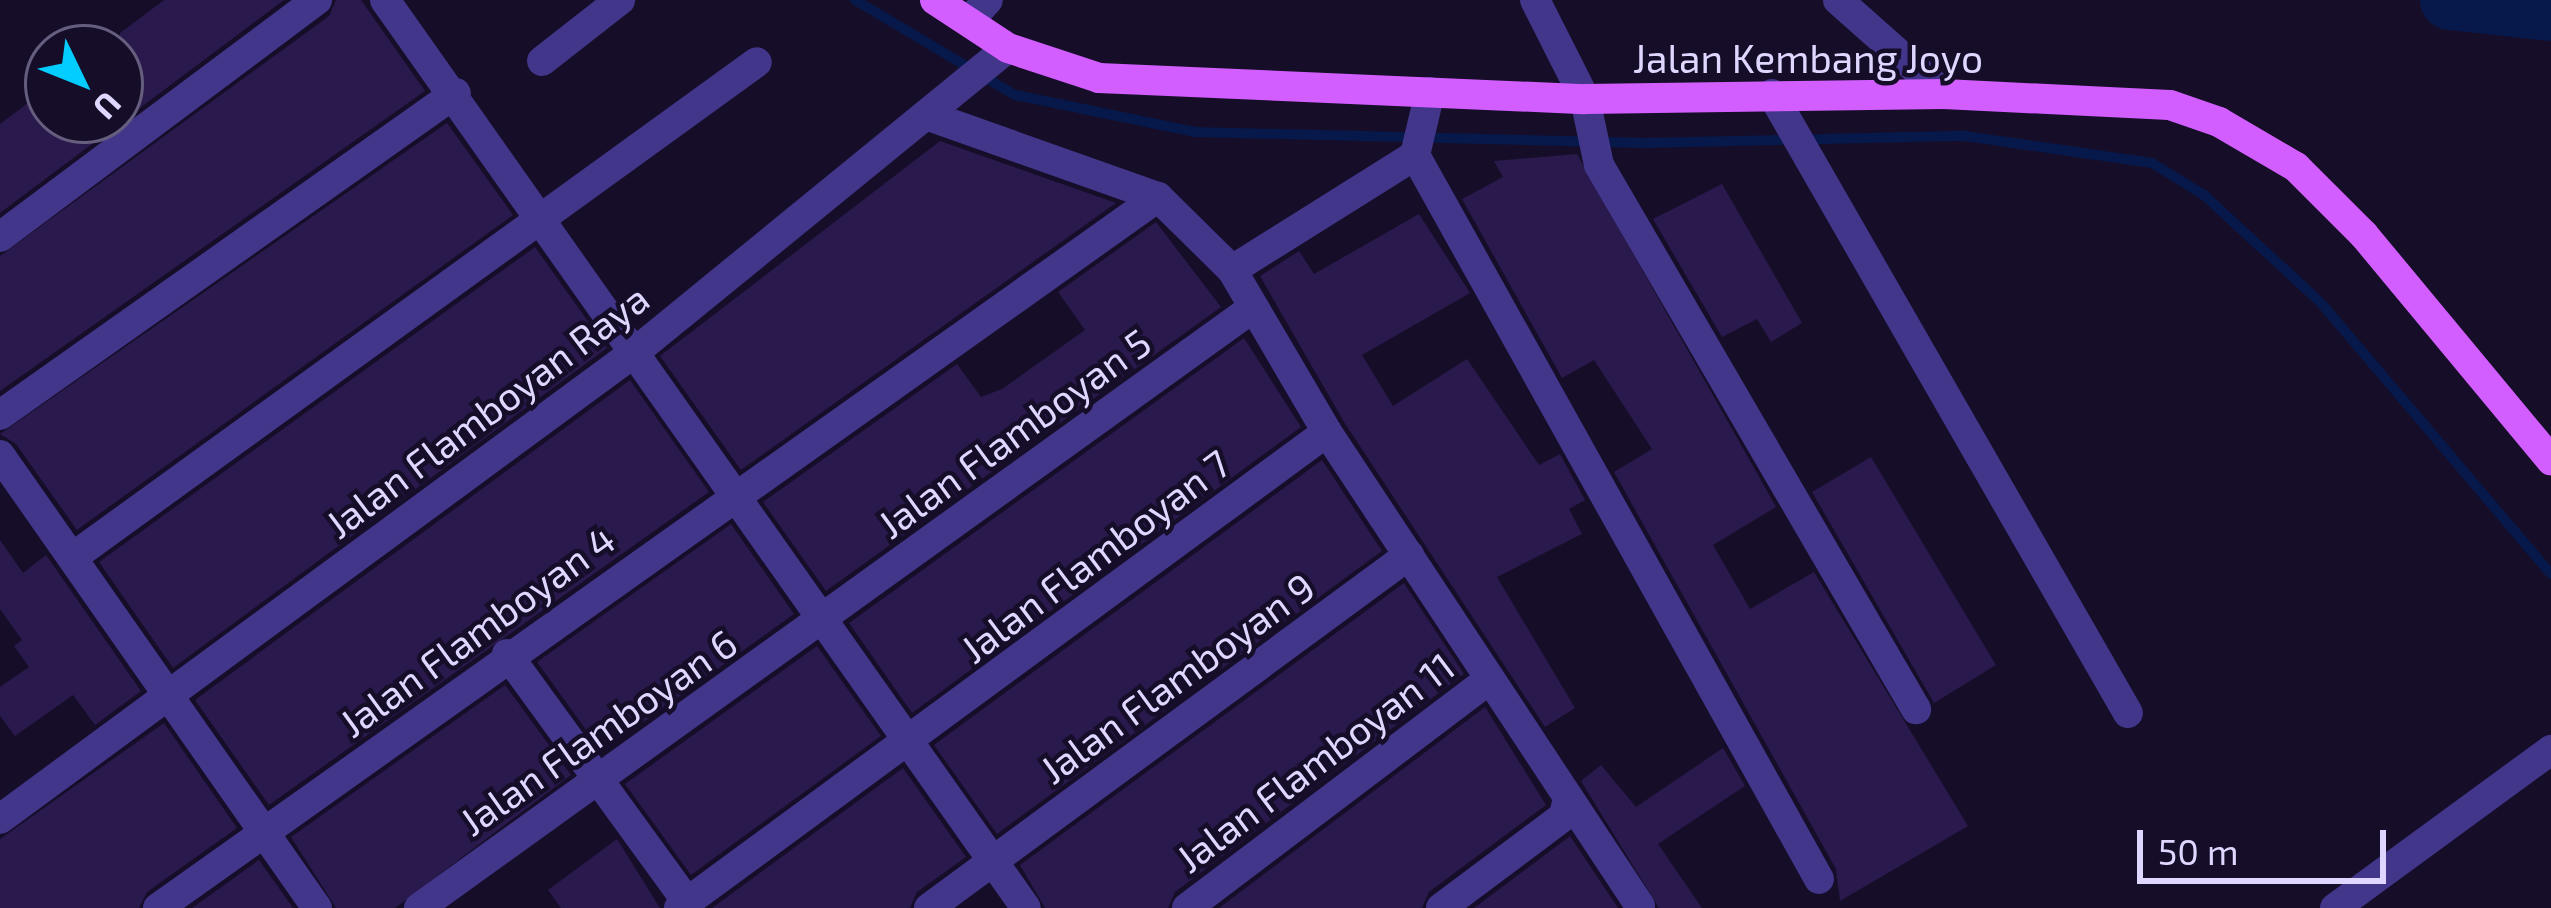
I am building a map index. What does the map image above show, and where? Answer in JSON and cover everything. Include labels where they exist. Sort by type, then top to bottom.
[{"type":"main road","name":"Jalan Kembang Joyo","points":[[935,0],[979,11],[1008,48],[1099,78],[1585,100],[1944,94],[2170,105],[2219,122],[2296,167],[2365,235],[2551,460]]},
{"type":"street","points":[[0,237],[317,0]]},
{"type":"street","points":[[386,0],[456,93],[1026,908]]},
{"type":"street","points":[[542,61],[620,0]]},
{"type":"street","points":[[1534,0],[1585,100],[1599,165],[1916,709]]},
{"type":"street","points":[[1838,0],[1944,94]]},
{"type":"street","name":"Jalan Flamboyan Raya","points":[[0,819],[635,352],[1008,48]]},
{"type":"street","points":[[73,557],[757,62]]},
{"type":"street","points":[[1430,92],[1415,155],[1819,879]]},
{"type":"street","points":[[0,415],[456,93]]},
{"type":"street","points":[[1772,94],[2128,713]]},
{"type":"street","points":[[929,116],[1158,196],[1232,270],[1250,310],[1327,432],[1640,906]]},
{"type":"street","points":[[1232,270],[1415,155]]},
{"type":"street","name":"Jalan Flamboyan 4","points":[[158,908],[507,654],[1158,196]]},
{"type":"street","name":"Jalan Flamboyan 5","points":[[824,620],[1250,310]]},
{"type":"street","name":"Jalan Flamboyan 7","points":[[683,905],[1327,432]]},
{"type":"street","points":[[0,455],[316,908]]},
{"type":"street","name":"Jalan Flamboyan 9","points":[[929,908],[1408,555]]},
{"type":"street","name":"Jalan Flamboyan 6","points":[[419,908],[824,620]]},
{"type":"street","points":[[507,654],[683,905]]},
{"type":"street","name":"Jalan Flamboyan 11","points":[[1186,908],[1490,679]]},
{"type":"street","points":[[2335,908],[2551,750]]},
{"type":"street","points":[[1441,908],[1564,816],[1568,797]]},
{"type":"building","points":[[164,0],[284,0],[144,105],[144,24],[132,24]]},
{"type":"building","points":[[336,0],[361,0],[425,91],[0,391],[0,256],[329,16]]},
{"type":"building","points":[[24,106],[24,144],[92,144],[0,213],[0,124]]},
{"type":"building","points":[[447,123],[513,215],[77,530],[16,444],[0,434]]},
{"type":"building","points":[[940,141],[1116,203],[741,470],[660,356]]},
{"type":"building","points":[[1577,154],[1776,507],[1713,545],[1750,609],[1814,572],[1968,826],[1840,901],[1836,869],[1614,472],[1652,449],[1594,360],[1562,378],[1462,199],[1503,177],[1494,161]]},
{"type":"building","points":[[1722,184],[1802,323],[1771,342],[1757,319],[1722,337],[1653,219]]},
{"type":"building","points":[[1419,214],[1470,293],[1362,355],[1393,406],[1467,359],[1539,465],[1560,454],[1585,500],[1569,509],[1582,534],[1497,577],[1575,708],[1545,727],[1344,422],[1260,276],[1299,251],[1314,274]]},
{"type":"building","points":[[1156,222],[1221,307],[826,591],[763,502],[957,364],[981,397],[1002,389],[1085,330],[1058,292]]},
{"type":"building","points":[[535,247],[607,348],[173,668],[99,562]]},
{"type":"building","points":[[1244,338],[1301,427],[912,713],[849,623]]},
{"type":"building","points":[[630,380],[709,492],[269,805],[195,700]]},
{"type":"building","points":[[1871,457],[1996,665],[1934,703],[1812,492]]},
{"type":"building","points":[[1322,460],[1382,551],[997,834],[934,745]]},
{"type":"building","points":[[731,524],[794,614],[602,752],[537,662]]},
{"type":"building","points":[[0,540],[23,573],[46,555],[141,691],[95,725],[73,695],[15,736],[0,716],[0,687],[29,667],[14,646],[22,640],[0,609]]},
{"type":"building","points":[[1404,583],[1464,674],[1175,892],[1168,908],[1045,908],[1020,865]]},
{"type":"building","points":[[817,646],[881,736],[691,875],[625,784]]},
{"type":"building","points":[[505,685],[571,775],[395,908],[336,908],[291,837]]},
{"type":"building","points":[[1485,707],[1546,805],[1429,892],[1422,908],[1219,908]]},
{"type":"building","points":[[164,723],[237,828],[147,892],[139,908],[0,908],[0,839]]},
{"type":"building","points":[[1723,748],[1745,786],[1658,844],[1702,908],[1659,908],[1581,781],[1601,765],[1636,807]]},
{"type":"building","points":[[903,768],[966,857],[917,892],[910,908],[712,908]]},
{"type":"building","points":[[1570,836],[1618,908],[1474,908]]},
{"type":"building","points":[[617,839],[660,908],[561,908],[548,890]]},
{"type":"building","points":[[259,860],[293,908],[192,908]]},
{"type":"waterway","points":[[855,0],[1015,95],[1195,132],[1646,143],[1965,136],[2152,163],[2204,195],[2321,303],[2551,574]]},
{"type":"waterway","points":[[2450,0],[2551,11]]}]
